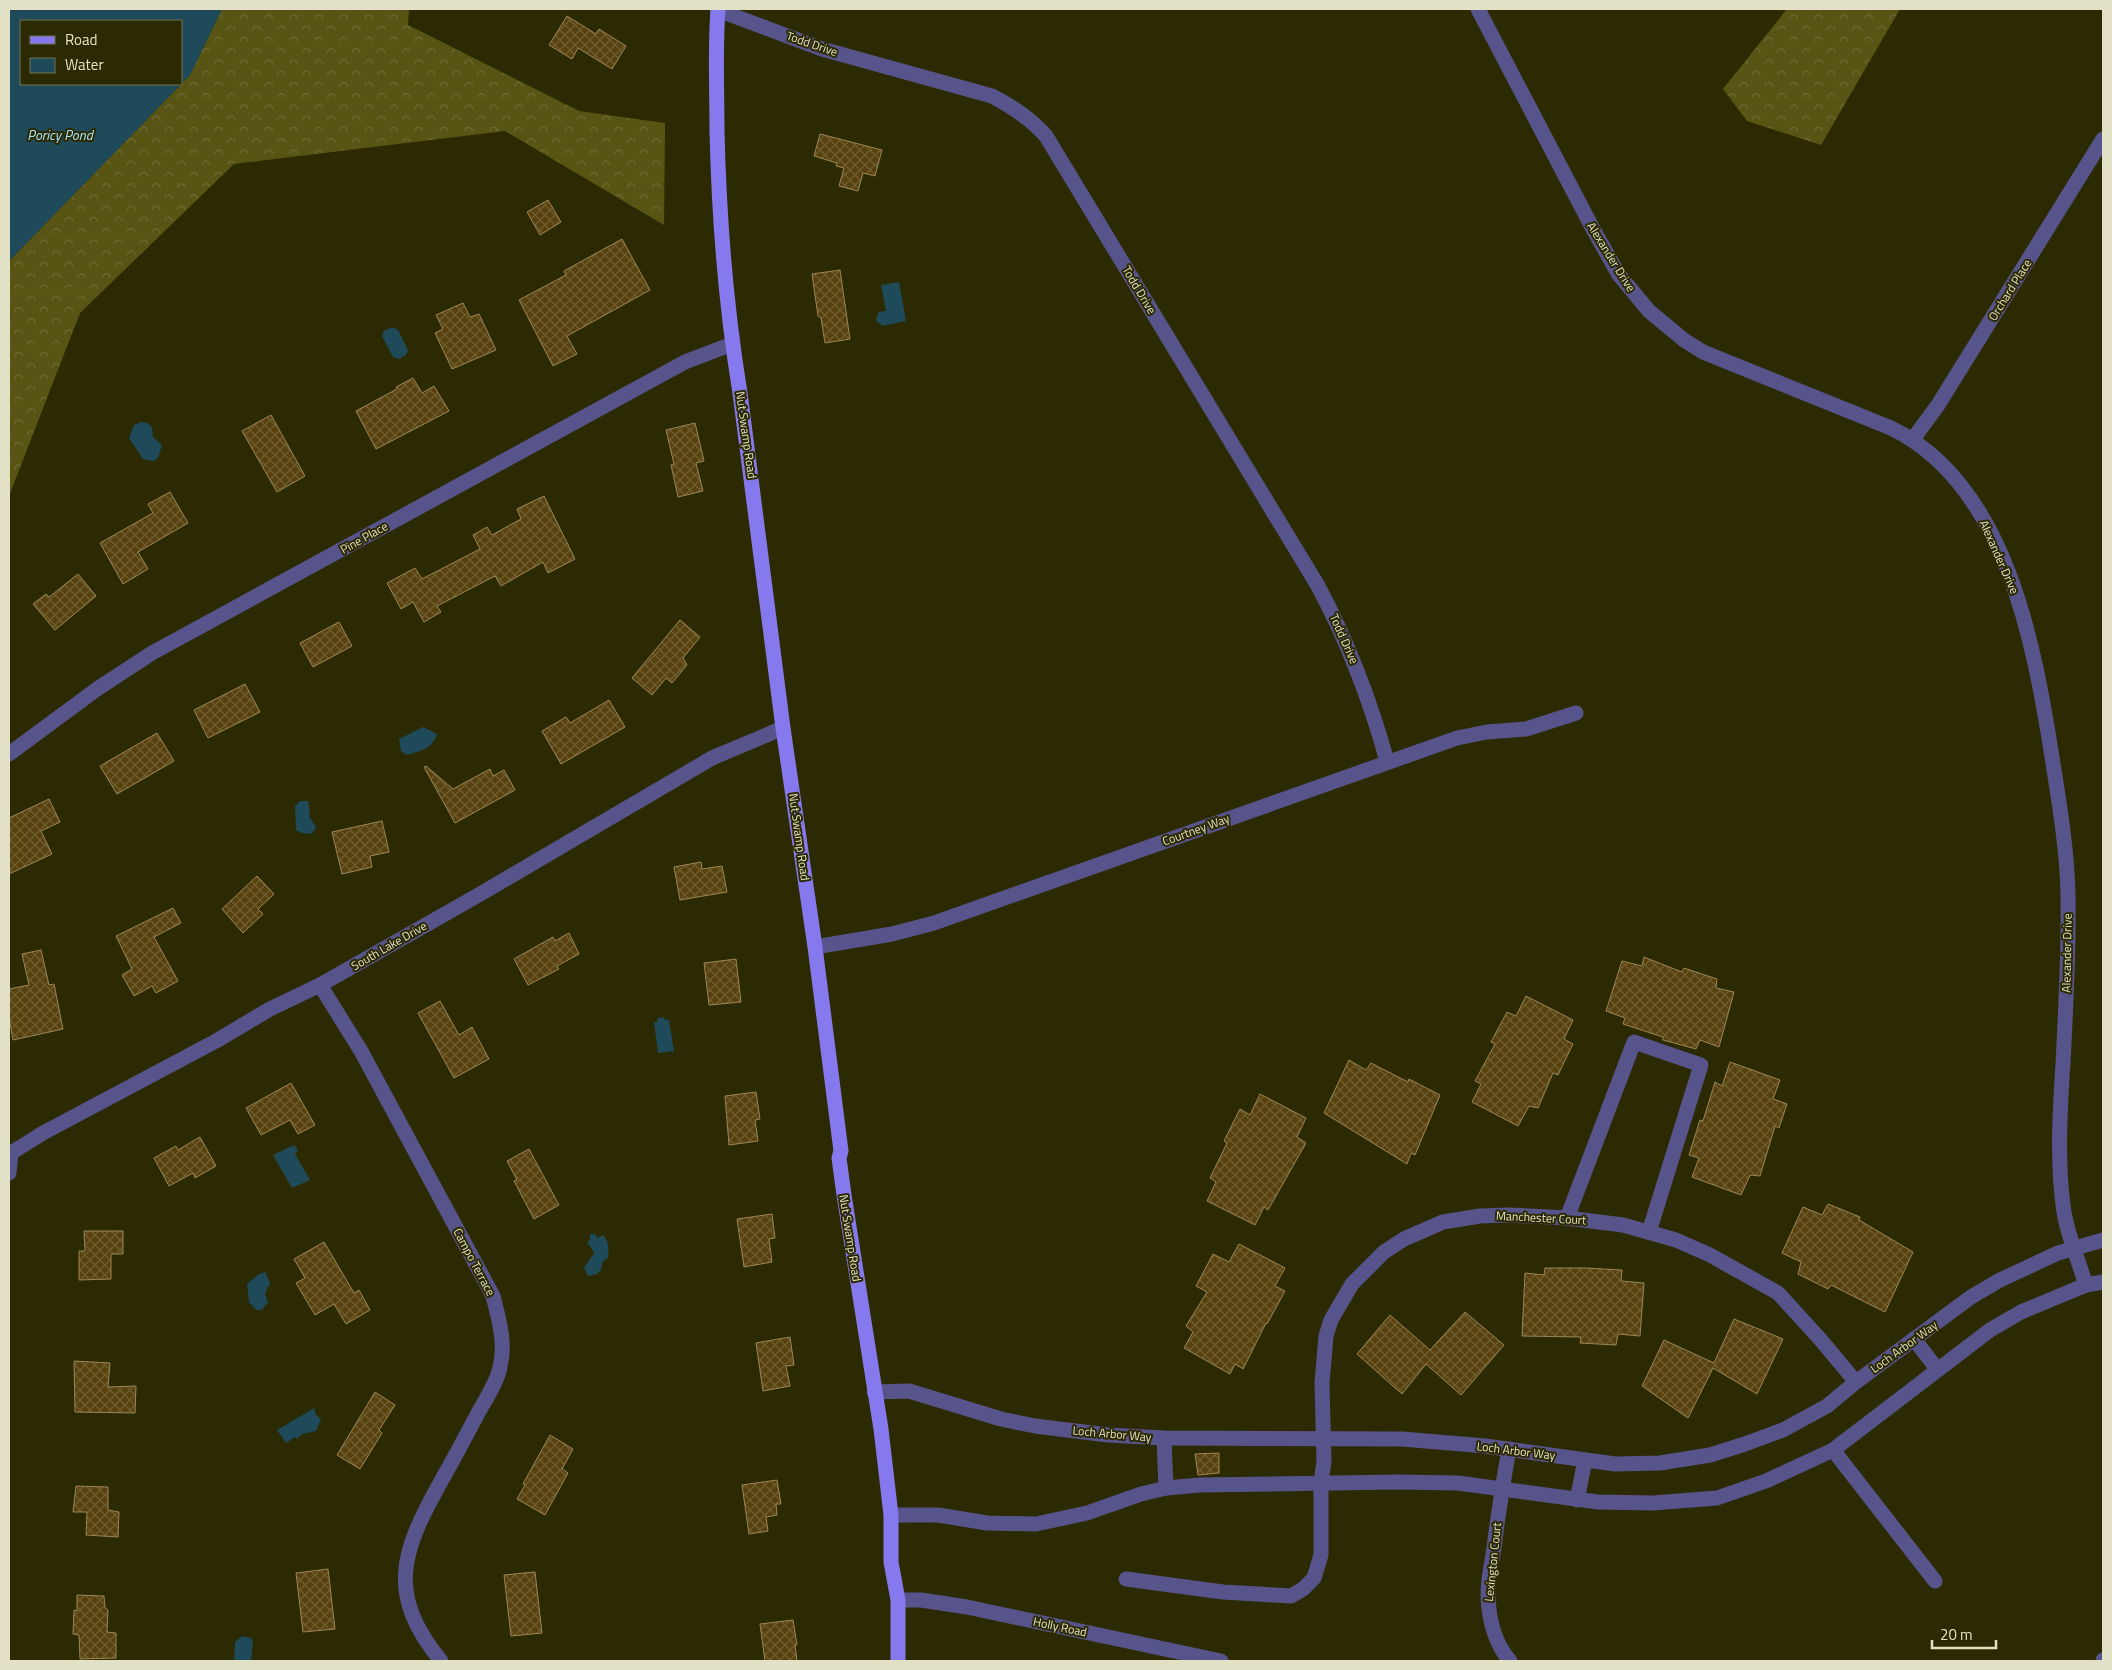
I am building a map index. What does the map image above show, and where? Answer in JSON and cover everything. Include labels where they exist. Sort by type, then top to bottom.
[{"type":"main road","name":"Nut Swamp Road","points":[[718,9],[716,74],[719,196],[732,344],[743,413],[783,728],[815,947],[841,1151],[839,1158],[844,1195],[881,1429],[891,1515],[891,1562],[898,1600],[898,1661]]},
{"type":"street","name":"Todd Drive","points":[[718,9],[822,49],[992,96],[1015,108],[1034,122],[1046,136],[1318,586],[1352,656],[1377,724],[1387,761]]},
{"type":"street","name":"Alexander Drive","points":[[1478,9],[1593,230],[1619,275],[1649,311],[1684,340],[1703,352],[1891,428],[1913,439],[1933,454],[1959,483],[1989,531],[2019,603],[2042,699],[2060,813],[2068,892],[2067,990],[2060,1125],[2063,1207],[2086,1285]]},
{"type":"street","name":"Orchard Place","points":[[1913,439],[1938,405],[2103,139]]},
{"type":"street","name":"Pine Place","points":[[9,754],[97,689],[152,653],[685,362],[732,344]]},
{"type":"street","name":"Courtney Way","points":[[815,947],[892,934],[934,923],[1387,761],[1457,738],[1487,732],[1526,729],[1576,712]]},
{"type":"street","name":"South Lake Drive","points":[[9,1173],[11,1153],[43,1133],[216,1041],[270,1009],[320,985],[482,893],[712,758],[783,728]]},
{"type":"street","name":"Campo Terrace","points":[[320,985],[361,1051],[493,1296],[501,1324],[502,1345],[498,1374],[419,1521],[409,1547],[405,1579],[408,1602],[414,1622],[441,1661]]},
{"type":"street","points":[[1567,1218],[1634,1042],[1701,1065],[1649,1232]]},
{"type":"street","name":"Manchester Court","points":[[1126,1579],[1214,1591],[1291,1596],[1303,1589],[1314,1578],[1321,1555],[1321,1483],[1324,1461],[1322,1383],[1326,1336],[1331,1320],[1352,1284],[1378,1258],[1404,1239],[1424,1229],[1462,1218],[1509,1215],[1567,1218],[1623,1225],[1676,1240],[1710,1255],[1778,1293],[1820,1338],[1856,1382]]},
{"type":"street","name":"Loch Arbor Way","points":[[874,1392],[909,1391],[1001,1419],[1035,1426],[1108,1435],[1164,1438],[1402,1439],[1509,1449],[1615,1464],[1660,1463],[1694,1458],[1737,1447],[1783,1430],[1827,1406],[1856,1382],[1971,1297],[2000,1280],[2058,1253],[2103,1240]]},
{"type":"street","points":[[891,1515],[938,1515],[987,1522],[1036,1524],[1088,1513],[1141,1494],[1166,1488],[1200,1484],[1458,1483],[1576,1500],[1653,1503],[1717,1498],[1774,1478],[1832,1450],[1863,1429],[1990,1330],[2021,1312],[2086,1285],[2103,1282]]},
{"type":"street","points":[[1914,1339],[1937,1370]]},
{"type":"street","points":[[1164,1438],[1166,1488]]},
{"type":"street","name":"Lexington Court","points":[[1509,1449],[1488,1587],[1489,1609],[1494,1632],[1502,1652],[1510,1661]]},
{"type":"street","points":[[1832,1450],[1935,1581]]},
{"type":"street","points":[[1576,1500],[1585,1460]]},
{"type":"street","name":"Holly Road","points":[[898,1600],[921,1600],[967,1607],[1221,1661]]},
{"type":"green space","points":[[222,9],[409,9],[408,25],[579,111],[665,123],[664,225],[505,131],[234,164],[80,313],[9,496],[9,261],[190,75]]},
{"type":"green space","points":[[1787,9],[1900,9],[1821,145],[1747,121],[1723,89]]},
{"type":"water","name":"Poricy Pond","points":[[9,9],[222,9],[190,75],[182,83],[182,20],[20,20],[20,85],[180,85],[9,261]]},
{"type":"water","points":[[899,282],[906,321],[882,326],[880,323],[877,323],[876,317],[878,312],[886,311],[881,285]]},
{"type":"water","points":[[392,327],[398,330],[408,350],[406,355],[399,359],[393,357],[382,336],[384,331]]},
{"type":"water","points":[[141,422],[147,423],[152,427],[153,437],[162,445],[158,458],[153,461],[143,459],[129,438],[134,425]]},
{"type":"water","points":[[423,727],[437,734],[432,743],[421,751],[407,755],[401,751],[399,739]]},
{"type":"water","points":[[300,801],[308,801],[309,816],[316,827],[312,834],[296,830],[295,806]]},
{"type":"water","points":[[664,1017],[665,1020],[669,1020],[674,1051],[658,1053],[654,1022],[657,1022],[658,1018]]},
{"type":"water","points":[[294,1145],[298,1150],[295,1154],[310,1180],[292,1188],[273,1155]]},
{"type":"water","points":[[590,1234],[595,1234],[598,1238],[603,1235],[605,1237],[608,1258],[603,1261],[601,1270],[597,1274],[588,1276],[584,1268],[594,1253],[587,1242],[590,1240]]},
{"type":"water","points":[[265,1272],[270,1283],[265,1294],[268,1302],[262,1310],[256,1310],[249,1302],[247,1284],[259,1274]]},
{"type":"water","points":[[314,1408],[316,1415],[321,1419],[316,1431],[302,1434],[297,1439],[295,1437],[286,1443],[277,1430]]},
{"type":"water","points":[[242,1636],[251,1638],[253,1641],[251,1661],[234,1661],[235,1642]]},
{"type":"building","points":[[567,16],[596,34],[599,29],[626,46],[612,69],[578,48],[572,59],[549,45]]},
{"type":"building","points":[[820,134],[882,150],[875,176],[863,173],[858,191],[839,186],[844,168],[836,166],[837,163],[814,156]]},
{"type":"building","points":[[548,200],[561,222],[540,235],[527,212]]},
{"type":"building","points":[[622,239],[650,290],[567,336],[577,354],[553,366],[519,300],[566,275],[564,271]]},
{"type":"building","points":[[840,270],[850,339],[825,343],[821,318],[818,316],[812,274]]},
{"type":"building","points":[[463,303],[470,317],[479,314],[496,350],[452,369],[435,333],[443,329],[436,315]]},
{"type":"building","points":[[413,378],[422,393],[434,386],[449,411],[376,449],[356,411],[397,389],[396,387]]},
{"type":"building","points":[[271,415],[305,476],[277,492],[242,431]]},
{"type":"building","points":[[695,423],[704,461],[696,463],[703,491],[678,497],[671,465],[674,464],[666,430]]},
{"type":"building","points":[[170,492],[188,523],[138,552],[148,569],[123,584],[100,543],[153,513],[148,504]]},
{"type":"building","points":[[544,496],[575,559],[548,573],[543,562],[501,586],[495,576],[437,606],[441,612],[424,622],[413,602],[401,609],[387,583],[415,568],[422,579],[480,549],[473,535],[487,527],[492,535],[521,519],[517,509]]},
{"type":"building","points":[[78,574],[96,596],[55,630],[33,604],[46,594],[49,597]]},
{"type":"building","points":[[680,620],[700,637],[683,658],[687,665],[672,683],[666,678],[652,695],[632,678]]},
{"type":"building","points":[[339,622],[352,646],[313,667],[300,643]]},
{"type":"building","points":[[245,684],[260,712],[208,738],[194,710]]},
{"type":"building","points":[[609,700],[625,727],[561,764],[542,731],[566,717],[570,723]]},
{"type":"building","points":[[157,733],[174,761],[117,794],[100,766]]},
{"type":"building","points":[[426,766],[453,789],[490,769],[493,776],[504,770],[515,790],[455,823],[424,767]]},
{"type":"building","points":[[49,799],[60,822],[41,831],[52,854],[9,874],[9,818]]},
{"type":"building","points":[[382,821],[389,852],[370,856],[372,867],[342,874],[332,832]]},
{"type":"building","points":[[701,862],[702,869],[722,866],[727,892],[680,900],[674,867]]},
{"type":"building","points":[[257,876],[274,894],[258,909],[263,914],[243,933],[222,909]]},
{"type":"building","points":[[173,908],[181,923],[154,937],[178,981],[156,993],[152,986],[134,996],[122,975],[132,969],[116,936]]},
{"type":"building","points":[[569,933],[579,954],[557,966],[559,969],[528,985],[514,959],[553,937],[555,941]]},
{"type":"building","points":[[41,950],[49,985],[54,984],[63,1029],[13,1040],[9,1017],[9,989],[29,985],[22,954]]},
{"type":"building","points":[[1644,957],[1682,972],[1684,968],[1717,979],[1716,988],[1734,992],[1719,1047],[1700,1040],[1696,1049],[1663,1040],[1663,1037],[1623,1024],[1625,1018],[1606,1011],[1622,961],[1642,966]]},
{"type":"building","points":[[736,959],[741,1002],[709,1005],[704,963]]},
{"type":"building","points":[[1526,996],[1573,1020],[1564,1039],[1573,1044],[1558,1075],[1553,1073],[1538,1108],[1529,1106],[1518,1126],[1472,1102],[1481,1084],[1475,1081],[1495,1044],[1491,1042],[1507,1012],[1516,1016]]},
{"type":"building","points":[[440,1001],[459,1035],[472,1027],[489,1059],[454,1078],[418,1013]]},
{"type":"building","points":[[1349,1060],[1366,1070],[1371,1063],[1408,1082],[1409,1079],[1440,1095],[1415,1155],[1411,1153],[1407,1164],[1324,1113]]},
{"type":"building","points":[[1730,1062],[1780,1080],[1773,1099],[1787,1104],[1779,1128],[1775,1126],[1760,1176],[1750,1175],[1741,1195],[1692,1177],[1699,1158],[1689,1155],[1700,1120],[1703,1121],[1715,1082],[1722,1086]]},
{"type":"building","points":[[291,1083],[315,1125],[298,1134],[290,1120],[261,1135],[246,1108]]},
{"type":"building","points":[[756,1092],[760,1119],[755,1120],[758,1141],[729,1145],[725,1096]]},
{"type":"building","points":[[1260,1094],[1306,1118],[1297,1137],[1306,1143],[1268,1210],[1264,1207],[1255,1225],[1207,1201],[1216,1182],[1210,1178],[1227,1143],[1224,1141],[1240,1109],[1250,1115]]},
{"type":"building","points":[[200,1137],[216,1166],[195,1178],[193,1173],[169,1186],[154,1158],[176,1146],[178,1150]]},
{"type":"building","points":[[529,1149],[559,1205],[534,1219],[514,1181],[517,1180],[507,1161]]},
{"type":"building","points":[[1828,1204],[1860,1217],[1859,1220],[1913,1252],[1885,1312],[1831,1285],[1828,1289],[1798,1274],[1801,1262],[1782,1253],[1803,1207],[1822,1215]]},
{"type":"building","points":[[772,1214],[775,1238],[769,1239],[772,1262],[744,1267],[737,1219]]},
{"type":"building","points":[[84,1231],[123,1231],[123,1254],[111,1254],[111,1279],[79,1280],[79,1251],[85,1251]]},
{"type":"building","points":[[324,1242],[354,1293],[359,1290],[370,1310],[346,1324],[334,1304],[315,1315],[296,1283],[305,1278],[294,1259]]},
{"type":"building","points":[[1239,1244],[1285,1268],[1275,1286],[1285,1291],[1266,1323],[1243,1369],[1235,1364],[1230,1374],[1184,1348],[1193,1332],[1186,1326],[1207,1292],[1196,1286],[1213,1254],[1229,1262]]},
{"type":"building","points":[[1545,1268],[1622,1270],[1621,1281],[1644,1283],[1640,1336],[1618,1334],[1616,1345],[1580,1343],[1581,1337],[1522,1336],[1525,1273],[1544,1275]]},
{"type":"building","points":[[1465,1312],[1504,1345],[1461,1395],[1426,1364],[1402,1394],[1357,1354],[1390,1315],[1430,1350]]},
{"type":"building","points":[[1734,1319],[1783,1339],[1757,1394],[1713,1368],[1688,1418],[1642,1386],[1664,1340],[1714,1363]]},
{"type":"building","points":[[790,1337],[794,1365],[786,1366],[790,1386],[763,1391],[756,1343]]},
{"type":"building","points":[[74,1361],[110,1363],[108,1387],[136,1386],[135,1413],[75,1412]]},
{"type":"building","points":[[375,1392],[395,1405],[379,1430],[382,1433],[360,1469],[337,1455]]},
{"type":"building","points":[[550,1435],[573,1449],[562,1469],[568,1473],[545,1515],[517,1499],[525,1485],[523,1484]]},
{"type":"building","points":[[1219,1453],[1219,1473],[1198,1475],[1195,1454]]},
{"type":"building","points":[[777,1480],[781,1504],[776,1504],[777,1515],[766,1517],[768,1531],[749,1534],[742,1485]]},
{"type":"building","points":[[76,1486],[108,1487],[108,1510],[119,1512],[118,1537],[86,1535],[87,1512],[73,1512]]},
{"type":"building","points":[[328,1569],[335,1629],[303,1632],[296,1573]]},
{"type":"building","points":[[535,1572],[542,1633],[511,1636],[504,1575]]},
{"type":"building","points":[[77,1595],[104,1596],[105,1608],[108,1610],[107,1632],[116,1633],[116,1658],[80,1659],[79,1635],[73,1634],[74,1610],[77,1611]]},
{"type":"building","points":[[793,1620],[797,1645],[795,1645],[797,1661],[765,1661],[760,1624]]}]
